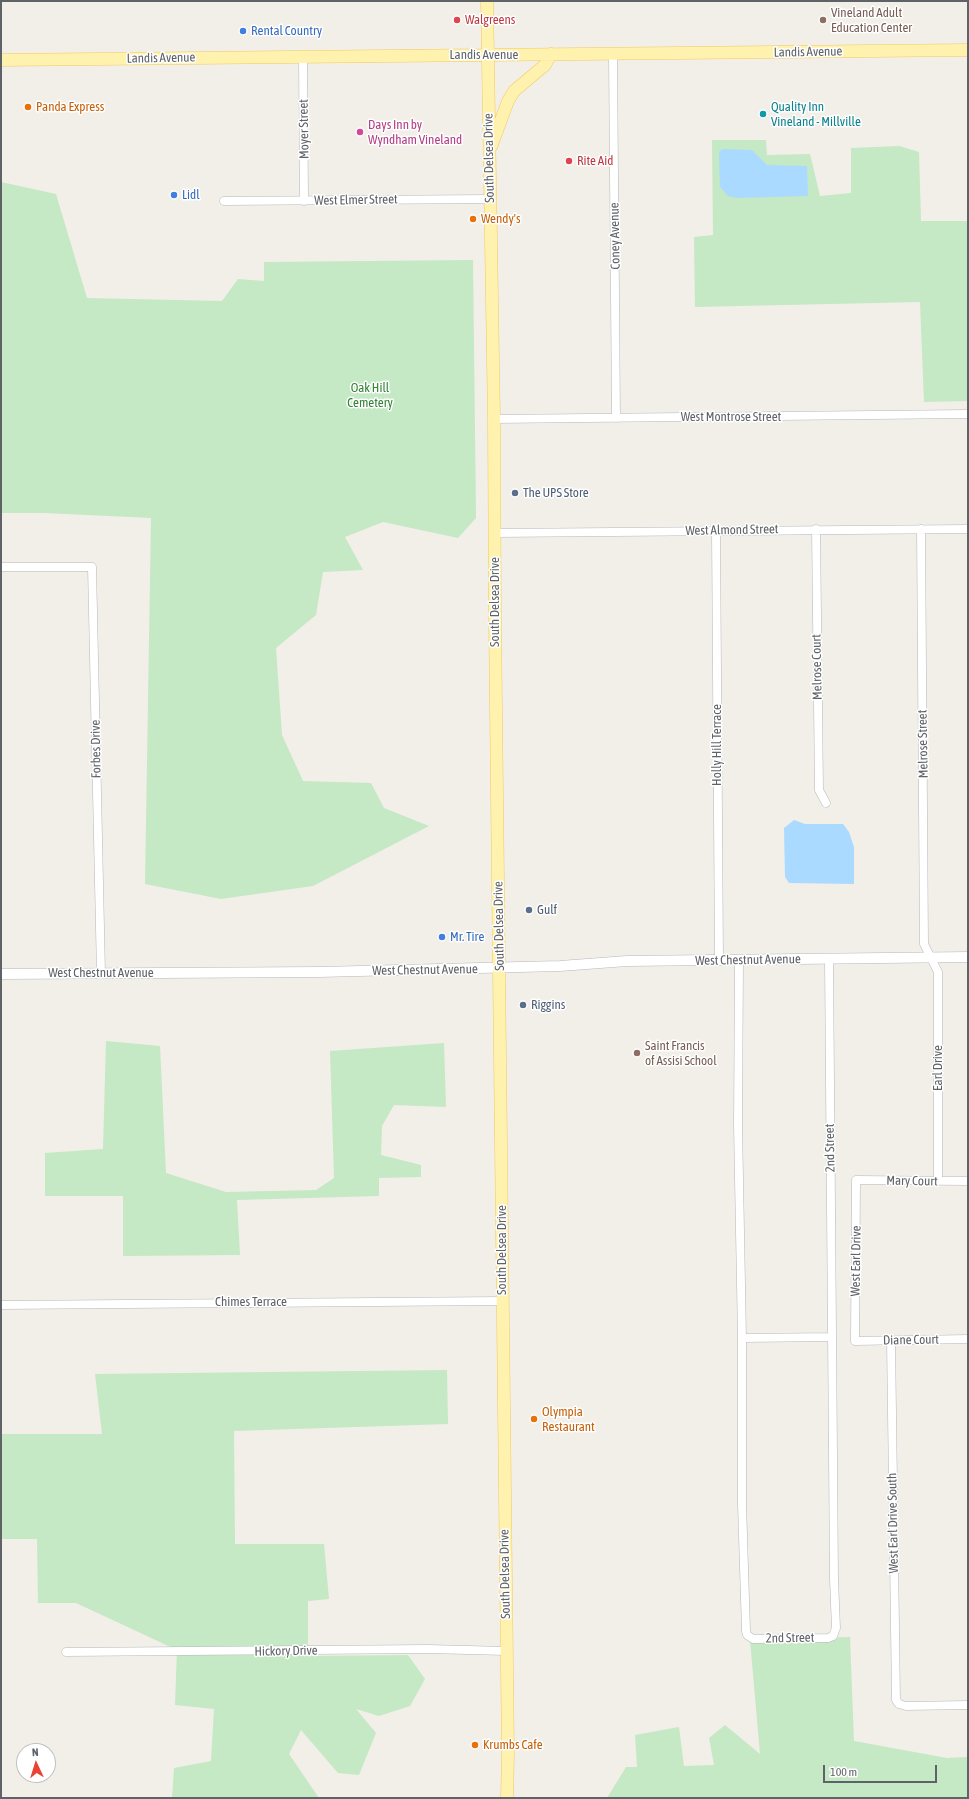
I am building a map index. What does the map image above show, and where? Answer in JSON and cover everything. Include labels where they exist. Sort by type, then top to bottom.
[{"type":"main road","name":"South Delsea Drive","points":[[487,1],[489,199],[494,419],[502,1301],[508,1754],[507,1798]]},
{"type":"main road","name":"Landis Avenue","points":[[1,60],[968,50]]},
{"type":"main road","points":[[489,154],[508,100],[514,91],[545,64],[551,54]]},
{"type":"street","name":"Coney Avenue","points":[[613,54],[616,418]]},
{"type":"street","name":"Moyer Street","points":[[303,56],[304,201]]},
{"type":"street","name":"West Elmer Street","points":[[224,201],[489,199]]},
{"type":"street","name":"West Montrose Street","points":[[494,419],[968,414]]},
{"type":"street","name":"West Almond Street","points":[[495,533],[816,529],[968,529]]},
{"type":"street","name":"Melrose Court","points":[[816,529],[819,790],[826,802]]},
{"type":"street","name":"Melrose Street","points":[[921,529],[924,944],[930,958]]},
{"type":"street","name":"Holly Hill Terrace","points":[[716,531],[719,960]]},
{"type":"street","name":"Forbes Drive","points":[[1,567],[92,567],[101,973]]},
{"type":"street","name":"Earl Drive","points":[[930,958],[936,965],[938,972],[938,1181]]},
{"type":"street","name":"West Chestnut Avenue","points":[[1,974],[312,972],[560,966],[627,961],[968,958]]},
{"type":"street","name":"2nd Street","points":[[739,960],[738,1124],[742,1338],[742,1504],[744,1602],[746,1631],[747,1635],[753,1640],[828,1638],[833,1636],[836,1628],[831,1337],[829,959]]},
{"type":"street","name":"Mary Court","points":[[856,1180],[968,1181]]},
{"type":"street","name":"West Earl Drive","points":[[855,1341],[856,1180]]},
{"type":"street","name":"Chimes Terrace","points":[[1,1305],[502,1301]]},
{"type":"street","points":[[742,1338],[831,1337]]},
{"type":"street","name":"Diane Court","points":[[855,1341],[968,1340]]},
{"type":"street","name":"West Earl Drive South","points":[[891,1341],[895,1696],[899,1704],[906,1706],[968,1705]]},
{"type":"street","name":"Hickory Drive","points":[[66,1652],[420,1649],[506,1651]]},
{"type":"green space","points":[[712,140],[766,140],[767,155],[810,154],[820,196],[851,193],[851,148],[899,146],[919,152],[921,221],[968,221],[968,401],[924,402],[920,302],[695,307],[694,237],[713,235]]},
{"type":"green space","name":"Oak Hill Cemetery","points":[[1,182],[56,194],[87,298],[222,301],[238,279],[264,281],[264,262],[473,260],[476,518],[458,538],[383,522],[345,537],[363,570],[323,572],[316,615],[276,648],[282,735],[303,781],[371,783],[384,808],[429,826],[313,886],[221,899],[145,884],[151,518],[45,513],[1,513]]},
{"type":"green space","points":[[106,1041],[160,1046],[166,1173],[226,1192],[316,1190],[334,1178],[330,1051],[444,1043],[446,1107],[394,1105],[382,1126],[381,1155],[421,1165],[421,1177],[379,1178],[379,1196],[237,1200],[240,1255],[123,1256],[123,1196],[45,1196],[45,1153],[103,1149]]},
{"type":"green space","points":[[447,1370],[448,1424],[234,1431],[235,1544],[324,1544],[329,1599],[308,1601],[308,1656],[408,1655],[425,1679],[410,1706],[379,1716],[356,1709],[376,1733],[359,1775],[338,1773],[301,1730],[289,1754],[319,1798],[172,1798],[174,1768],[211,1761],[214,1709],[175,1705],[177,1650],[76,1603],[38,1603],[37,1539],[1,1539],[1,1434],[102,1434],[95,1374]]},
{"type":"green space","points":[[850,1637],[854,1741],[947,1758],[968,1757],[968,1798],[607,1798],[626,1767],[637,1767],[635,1735],[679,1727],[684,1766],[714,1765],[709,1738],[725,1725],[760,1754],[750,1640]]},
{"type":"water","points":[[722,149],[752,150],[767,165],[807,166],[808,196],[737,198],[728,196],[720,187],[719,152]]},
{"type":"water","points":[[794,820],[805,824],[843,824],[849,832],[854,847],[854,884],[789,883],[785,877],[784,828]]},
{"type":"place","name":"Walgreens","points":[[457,20]]},
{"type":"place","name":"Vineland Adult Education Center","points":[[823,20]]},
{"type":"place","name":"Rental Country","points":[[243,31]]},
{"type":"place","name":"Panda Express","points":[[28,107]]},
{"type":"place","name":"Quality Inn Vineland - Millville","points":[[763,114]]},
{"type":"place","name":"Days Inn by Wyndham Vineland","points":[[360,132]]},
{"type":"place","name":"Rite Aid","points":[[569,161]]},
{"type":"place","name":"Lidl","points":[[174,195]]},
{"type":"place","name":"Wendy's","points":[[473,219]]},
{"type":"place","name":"The UPS Store","points":[[515,493]]},
{"type":"place","name":"Gulf","points":[[529,910]]},
{"type":"place","name":"Mr. Tire","points":[[442,937]]},
{"type":"place","name":"Riggins","points":[[523,1005]]},
{"type":"place","name":"Saint Francis of Assisi School","points":[[637,1053]]},
{"type":"place","name":"Olympia Restaurant","points":[[534,1419]]},
{"type":"place","name":"Krumbs Cafe","points":[[475,1745]]}]
